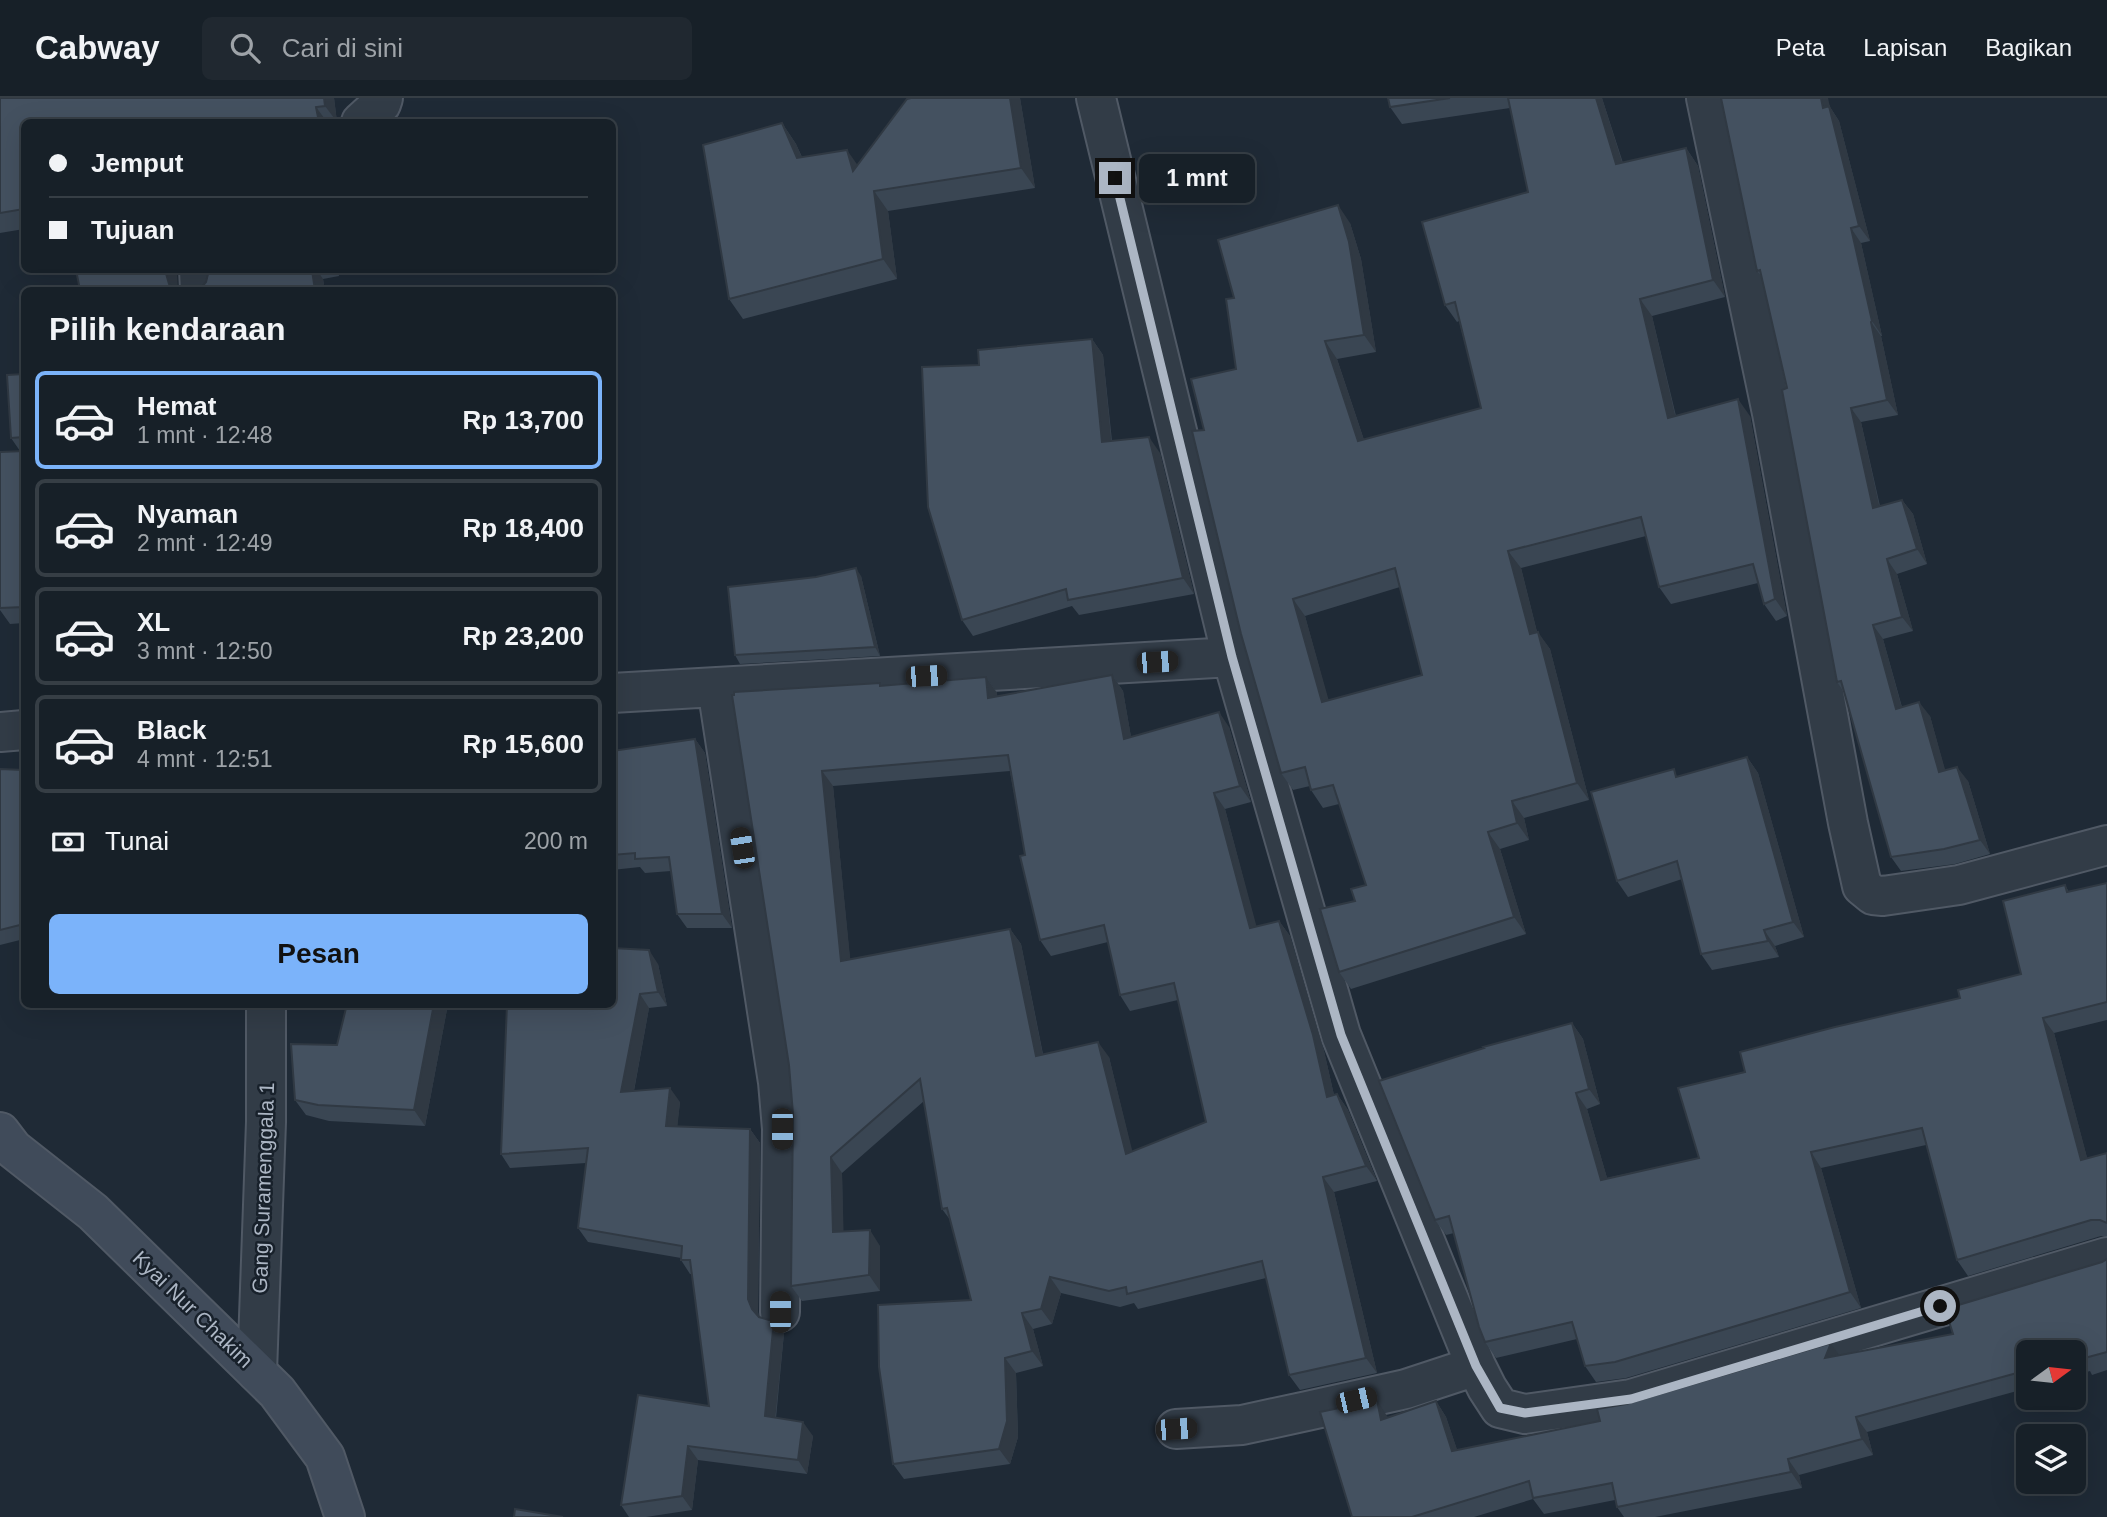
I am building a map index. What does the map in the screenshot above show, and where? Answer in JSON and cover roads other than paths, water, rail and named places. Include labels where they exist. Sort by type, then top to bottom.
[{"type":"street","points":[[364,119],[381,104],[383,98]]},
{"type":"street","points":[[1096,98],[1232,657],[1341,1035],[1476,1366],[1500,1408],[1525,1413],[1631,1399],[2107,1256]]},
{"type":"street","points":[[1706,98],[1772,413],[1848,823],[1863,886],[1873,895],[1883,896],[1959,885],[2107,845]]},
{"type":"street","points":[[616,693],[1232,657]]},
{"type":"street","points":[[717,687],[778,1082],[782,1129],[780,1312]]},
{"type":"street","points":[[0,732],[21,730]]},
{"type":"street","name":"Gang Suramenggala 1","points":[[257,1371],[266,1008]]},
{"type":"street","name":"Kyai Nur Chakim","points":[[0,1132],[13,1149],[93,1212],[277,1392],[325,1457],[345,1517]]},
{"type":"street","points":[[1176,1429],[1242,1425],[1406,1389],[1476,1366]]}]
